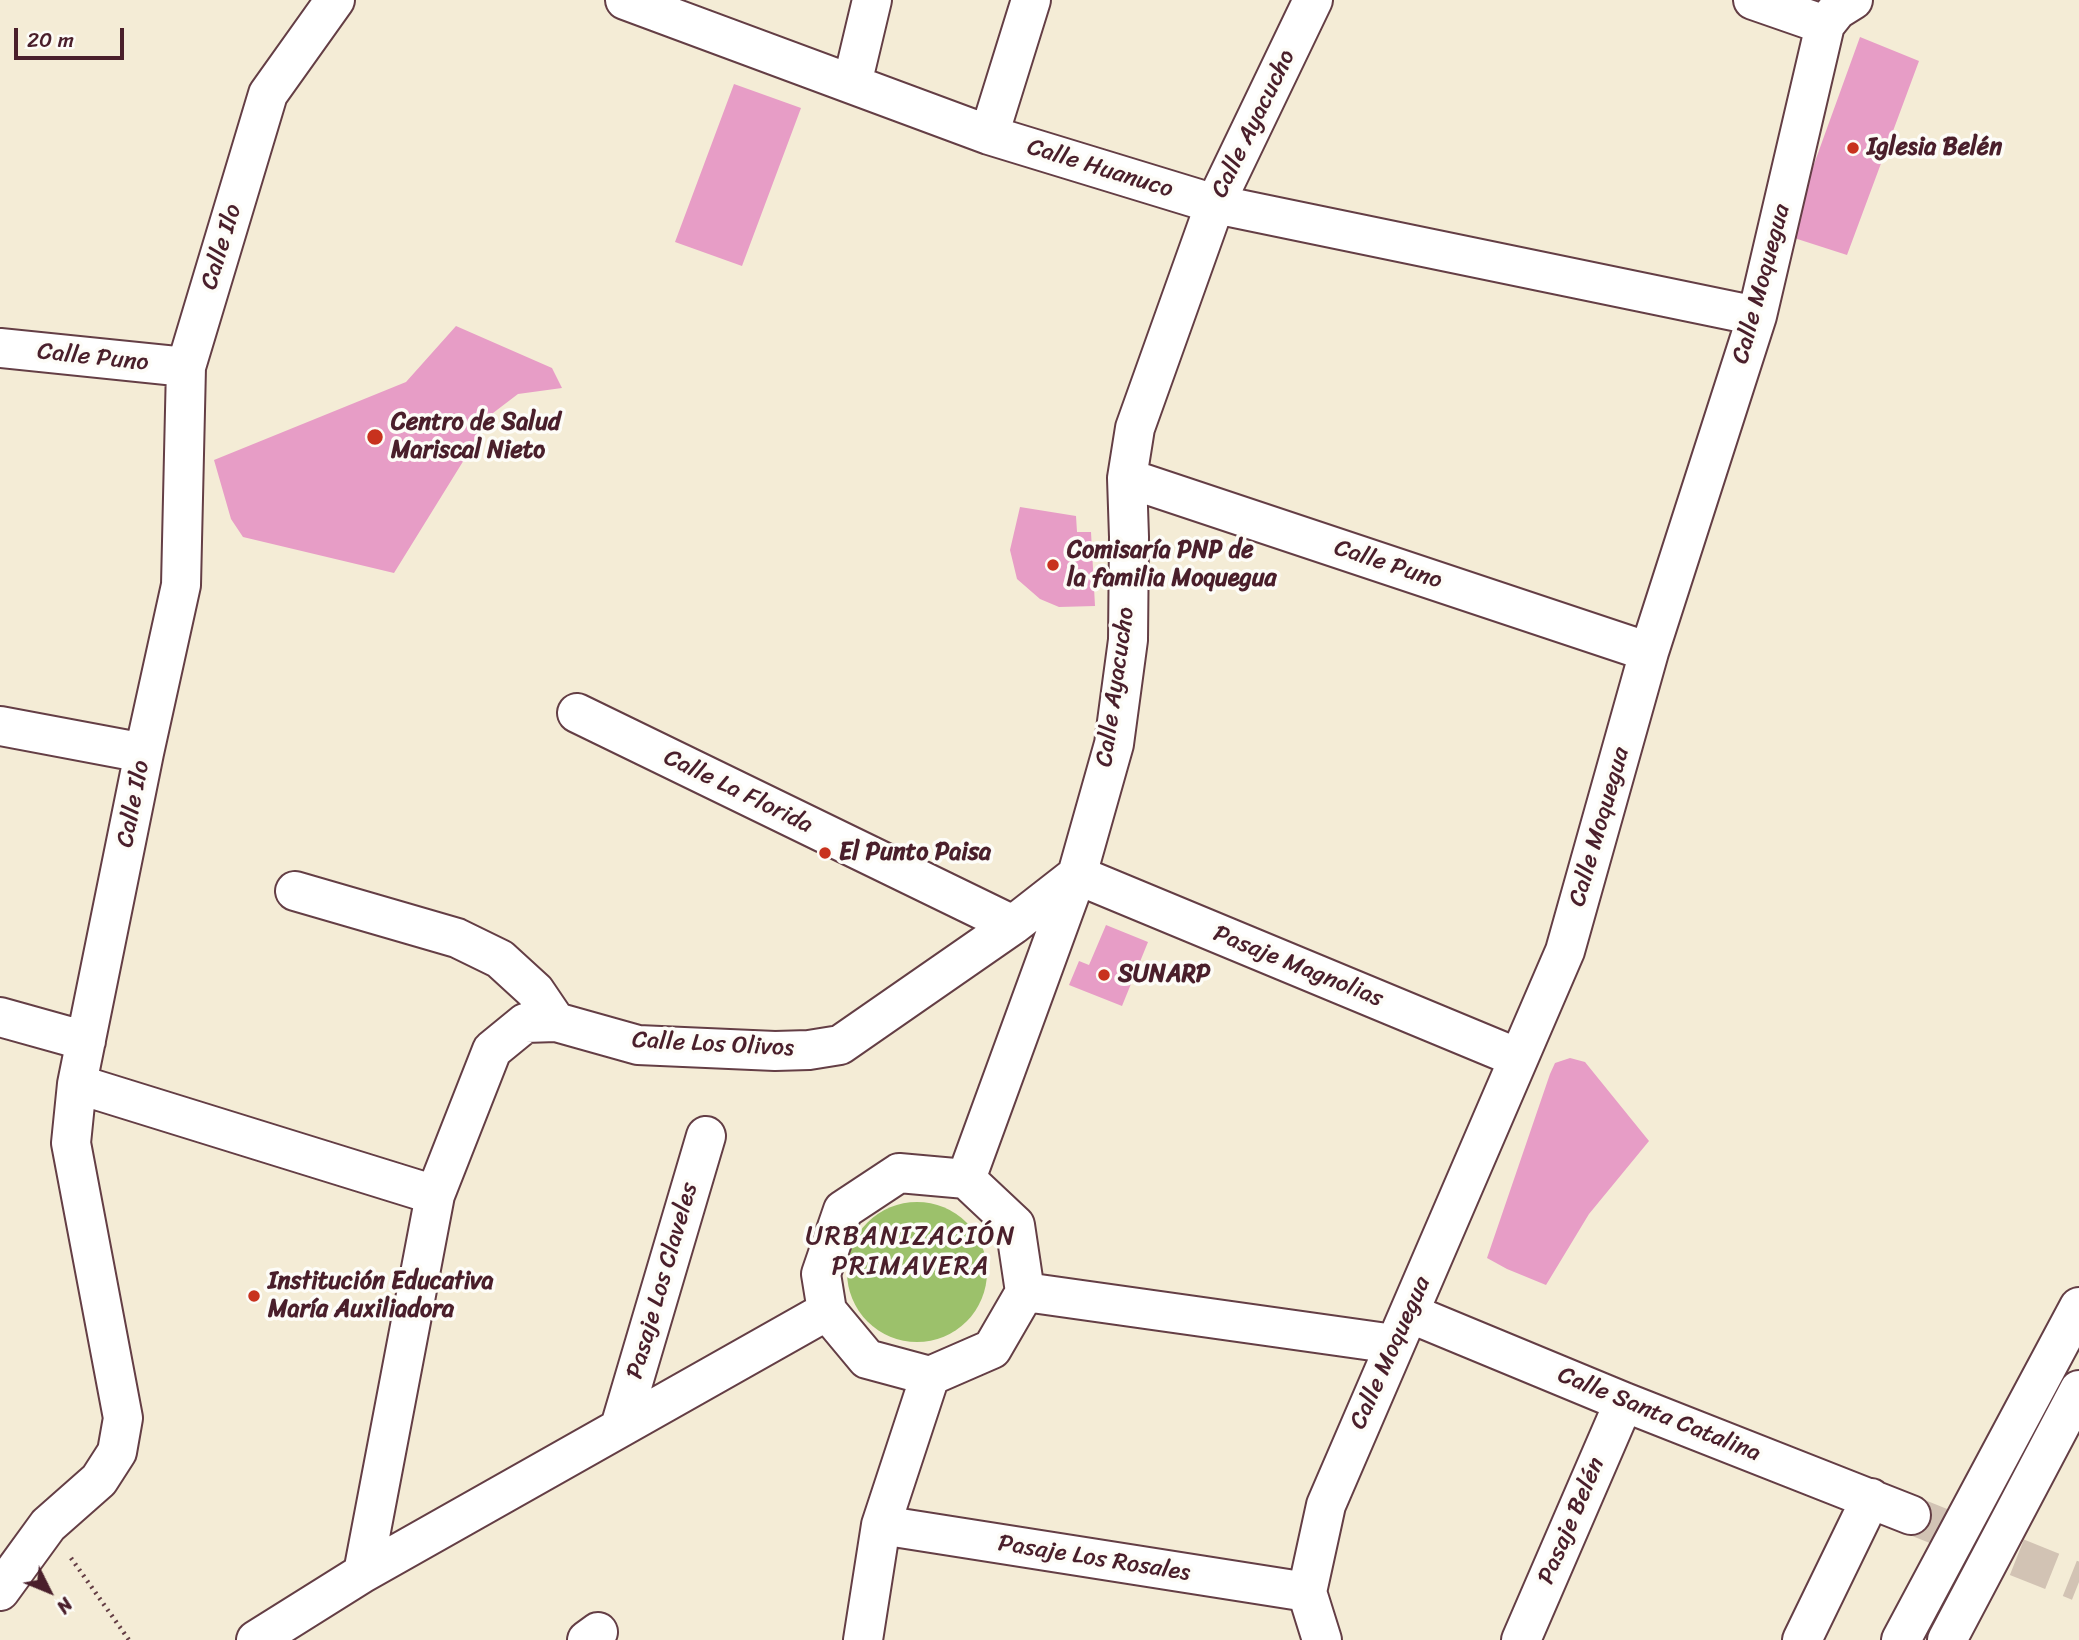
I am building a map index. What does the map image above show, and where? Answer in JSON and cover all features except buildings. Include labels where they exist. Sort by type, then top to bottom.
[{"type":"street","name":"Calle Ilo","points":[[0,1591],[48,1525],[99,1480],[117,1452],[123,1418],[71,1143],[77,1084],[181,585],[186,367],[268,94],[335,0]]},
{"type":"street","name":"Calle Huanuco","points":[[625,0],[989,135],[1215,204],[1757,316]]},
{"type":"street","points":[[852,84],[872,0]]},
{"type":"street","points":[[989,135],[1031,0]]},
{"type":"street","name":"Calle Ayacucho","points":[[966,1179],[1077,875],[1114,744],[1128,640],[1127,478],[1135,428],[1215,204],[1314,0]]},
{"type":"street","points":[[1753,0],[1837,9]]},
{"type":"street","name":"Calle Moquegua","points":[[1322,1640],[1307,1592],[1325,1505],[1565,951],[1650,652],[1757,316],[1837,9]]},
{"type":"street","name":"Calle Puno","points":[[0,348],[186,367]]},
{"type":"street","name":"Calle Puno","points":[[1127,478],[1650,652]]},
{"type":"street","name":"Calle La Florida","points":[[577,713],[1013,925]]},
{"type":"street","points":[[0,726],[144,753]]},
{"type":"street","name":"Calle Los Olivos","points":[[556,1022],[638,1045],[775,1051],[809,1050],[840,1045],[1013,925],[1077,875]]},
{"type":"street","name":"Pasaje Magnolias","points":[[1077,875],[1518,1058]]},
{"type":"street","points":[[295,891],[457,938],[500,959],[535,991],[556,1022]]},
{"type":"street","points":[[0,1017],[86,1041]]},
{"type":"street","points":[[363,1573],[435,1195],[492,1050],[525,1023],[556,1022]]},
{"type":"street","points":[[77,1084],[435,1195]]},
{"type":"street","name":"Pasaje Los Claveles","points":[[620,1427],[706,1136]]},
{"type":"street","points":[[899,1173],[966,1179],[1015,1224],[1025,1292],[992,1349],[930,1376],[867,1359],[827,1311],[821,1274],[843,1210],[899,1173]]},
{"type":"street","name":"Calle Santa Catalina","points":[[1025,1292],[1401,1329],[1624,1402],[1911,1516]]},
{"type":"street","points":[[1901,1640],[2079,1307]]},
{"type":"street","points":[[256,1640],[363,1573],[827,1311]]},
{"type":"street","points":[[863,1640],[881,1525],[930,1376]]},
{"type":"street","points":[[1947,1640],[2079,1391]]},
{"type":"street","name":"Pasaje Belén","points":[[1521,1640],[1624,1402]]},
{"type":"street","points":[[1802,1640],[1871,1498]]},
{"type":"street","name":"Pasaje Los Rosales","points":[[881,1525],[1307,1592]]},
{"type":"path","points":[[48,1525],[129,1640]]},
{"type":"green space","points":[[917,1202],[944,1208],[966,1223],[981,1245],[987,1272],[981,1299],[966,1321],[944,1336],[917,1342],[890,1336],[868,1321],[853,1299],[847,1272],[853,1245],[868,1223],[890,1208]]},
{"type":"tunnel","points":[[1911,1515],[2079,1582]]},
{"type":"place","name":"Iglesia Belén","points":[[1853,148]]},
{"type":"place","name":"Centro de Salud Mariscal Nieto","points":[[375,437]]},
{"type":"place","name":"Comisaría PNP de la familia Moquegua","points":[[1053,565]]},
{"type":"place","name":"El Punto Paisa","points":[[825,853]]},
{"type":"place","name":"SUNARP","points":[[1104,975]]},
{"type":"place","name":"Institución Educativa María Auxiliadora","points":[[254,1296]]},
{"type":"district","name":"URBANIZACIÓN PRIMAVERA","points":[[911,1252]]}]
